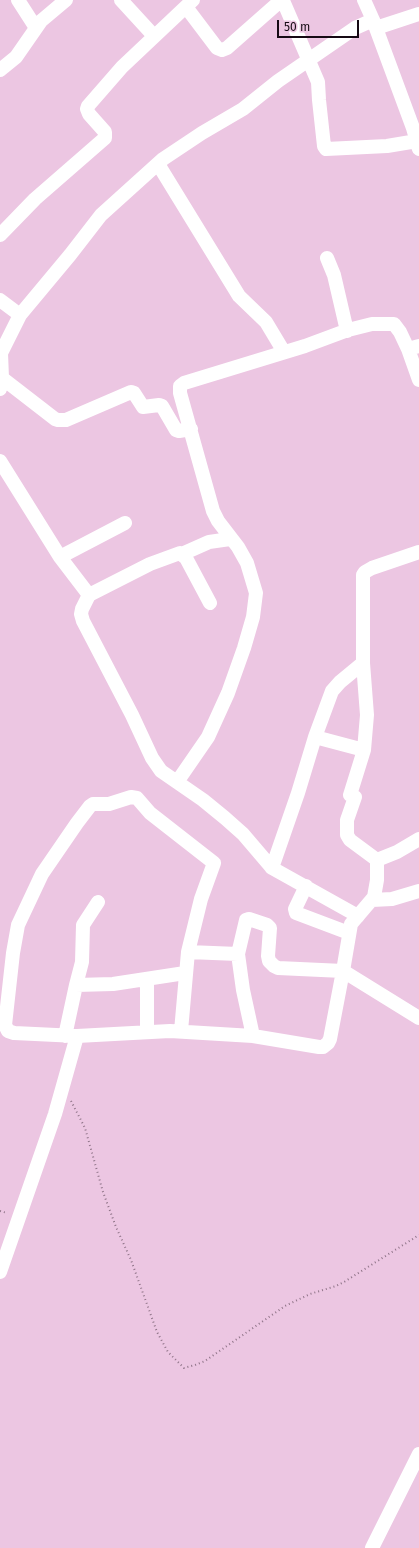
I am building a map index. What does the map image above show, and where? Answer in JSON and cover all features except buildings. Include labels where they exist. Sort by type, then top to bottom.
[{"type":"street","points":[[18,0],[36,28]]},
{"type":"street","points":[[0,70],[16,57],[41,22],[66,0]]},
{"type":"street","points":[[121,0],[154,36]]},
{"type":"street","points":[[0,235],[35,199],[105,138],[106,132],[89,114],[88,106],[122,68],[189,3],[217,48],[222,50],[227,48],[278,3],[282,2],[285,5],[318,82],[324,146],[326,149],[418,145],[375,24],[364,0]]},
{"type":"street","points":[[190,429],[176,430],[162,406],[143,407],[134,393],[131,392],[66,420],[58,420],[54,419],[1,384],[1,353],[20,315],[101,216],[158,164],[202,133],[243,109],[278,81],[355,28],[419,14]]},
{"type":"street","points":[[158,164],[239,296],[266,322],[284,352]]},
{"type":"street","points":[[327,258],[334,275],[347,331]]},
{"type":"street","points":[[0,300],[20,315]]},
{"type":"street","points":[[177,782],[208,737],[228,693],[253,617],[256,593],[247,563],[238,547],[218,521],[213,511],[180,393],[180,386],[184,383],[372,324],[394,324],[414,348],[419,380]]},
{"type":"street","points":[[0,462],[60,557],[89,595]]},
{"type":"street","points":[[60,557],[125,523]]},
{"type":"street","points":[[230,538],[209,542],[182,554],[175,554],[150,564],[89,595],[82,609],[83,621],[160,771],[203,800],[225,818],[242,834],[272,868],[358,916]]},
{"type":"street","points":[[377,860],[350,840],[347,835],[347,820],[355,797],[350,796],[350,794],[364,750],[367,715],[363,663],[363,575],[372,568],[419,552]]},
{"type":"street","points":[[182,554],[186,558],[210,603]]},
{"type":"street","points":[[272,868],[298,793],[315,737],[332,691],[340,682],[363,663]]},
{"type":"street","points":[[315,737],[364,750]]},
{"type":"street","points":[[181,1031],[188,952],[197,913],[214,863],[150,812],[137,798],[131,797],[109,804],[93,804],[90,806],[42,874],[18,925],[13,953],[5,1025],[8,1031],[14,1033],[71,1036],[181,1031],[254,1036],[318,1047],[325,1046],[330,1039],[351,924],[372,900],[377,880],[377,860]]},
{"type":"street","points":[[377,860],[397,852],[419,839]]},
{"type":"street","points":[[306,886],[295,909],[296,913],[349,933]]},
{"type":"street","points":[[372,900],[392,899],[419,891]]},
{"type":"street","points":[[0,1272],[63,1087],[71,1036],[76,985],[82,962],[83,925],[98,902]]},
{"type":"street","points":[[254,1036],[243,990],[238,954],[245,921],[248,919],[267,925],[270,928],[268,956],[269,961],[274,966],[278,968],[343,971],[419,1018]]},
{"type":"street","points":[[188,952],[238,954]]},
{"type":"street","points":[[76,985],[113,984],[185,973]]},
{"type":"street","points":[[147,980],[147,1032]]},
{"type":"street","points":[[372,1548],[419,1454]]},
{"type":"path","points":[[63,1087],[85,1128],[103,1192],[116,1227],[134,1267],[157,1332],[168,1352],[184,1368],[205,1361],[285,1306],[310,1294],[344,1282],[419,1234]]}]
